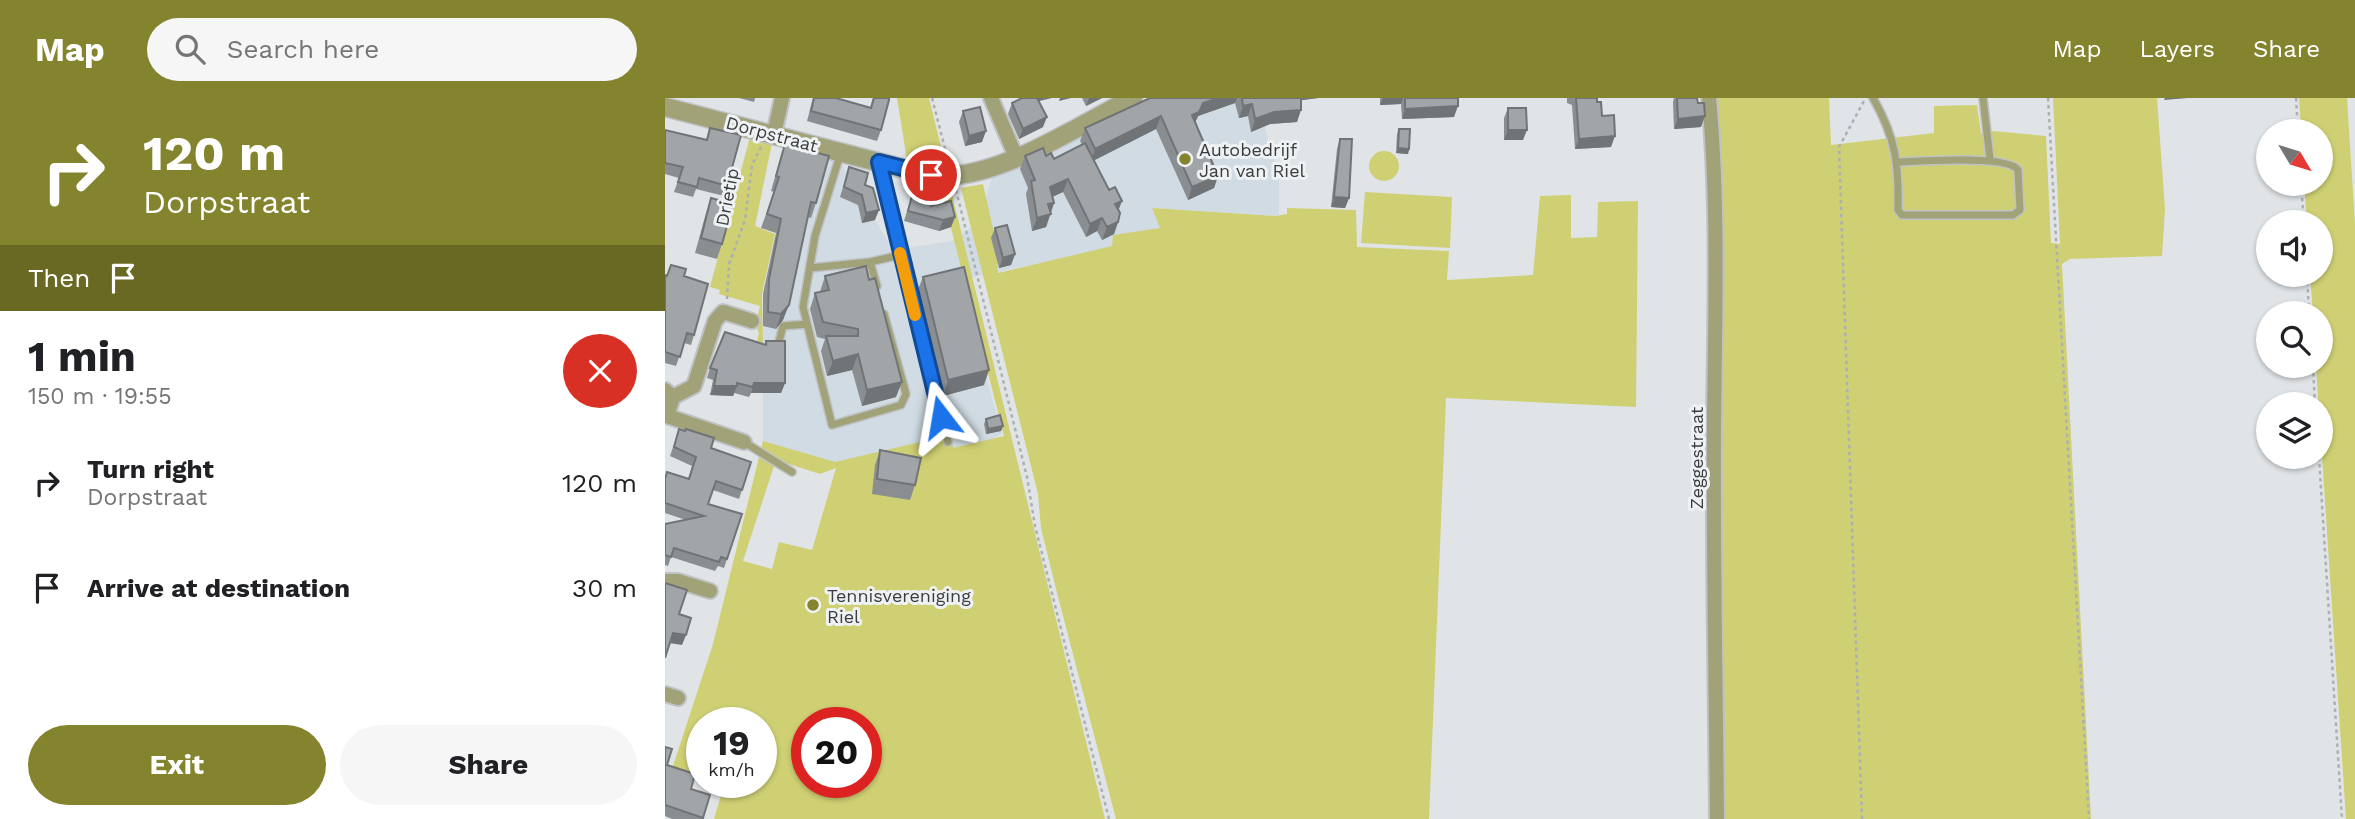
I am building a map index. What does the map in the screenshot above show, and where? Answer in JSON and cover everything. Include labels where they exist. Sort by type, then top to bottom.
[{"type":"street","points":[[771,132],[782,98]]},
{"type":"street","points":[[991,98],[1016,158]]},
{"type":"street","name":"Dorpstraat","points":[[665,107],[771,132],[928,175],[952,177],[978,172],[1016,158],[1133,98]]},
{"type":"street","name":"Zeggestraat","points":[[1709,98],[1715,182],[1717,307],[1714,426],[1717,819]]},
{"type":"street","points":[[744,442],[666,419],[669,394],[694,386],[715,321],[723,312],[752,321]]},
{"type":"street","points":[[665,581],[678,581],[710,591]]},
{"type":"lane","points":[[1871,98],[1892,136],[1899,163],[1898,210],[1902,215],[2013,215],[2020,206],[2018,170],[2011,164],[1990,159],[1899,163]]},
{"type":"lane","points":[[1983,98],[1990,159]]},
{"type":"lane","points":[[841,152],[815,236],[803,307],[832,425],[901,405],[906,394],[870,262]]},
{"type":"lane","points":[[879,162],[948,442]]},
{"type":"lane","points":[[810,268],[870,262],[900,255]]},
{"type":"lane","points":[[778,346],[783,326],[807,324]]},
{"type":"lane","points":[[744,442],[776,465],[792,472]]},
{"type":"path","points":[[932,98],[1109,819]]},
{"type":"path","points":[[1863,819],[1839,147],[1871,98]]},
{"type":"path","points":[[2048,98],[2089,819]]},
{"type":"path","points":[[2296,98],[2297,119]]},
{"type":"path","name":"Drietip","points":[[723,312],[730,288],[729,264],[745,220],[752,165],[771,132]]},
{"type":"path","points":[[2320,469],[2342,819]]},
{"type":"shaded area","points":[[897,98],[929,98],[946,167],[907,160]]},
{"type":"shaded area","points":[[1256,98],[1279,176],[1279,216],[1152,208],[1161,228],[1113,235],[1112,246],[1106,249],[960,280],[1002,434],[968,453],[832,466],[763,441],[763,293],[778,227],[803,151],[841,163],[893,250],[952,241],[977,223],[992,178],[1148,102]]},
{"type":"shaded area","points":[[1716,98],[1829,98],[1831,145],[1934,133],[1934,106],[1977,105],[1981,133],[1993,131],[2046,136],[2051,243],[2060,244],[2053,98],[2157,98],[2165,209],[2162,256],[2070,259],[2062,264],[2091,819],[1721,819],[1721,368]]},
{"type":"shaded area","points":[[2299,98],[2347,98],[2355,224],[2355,819],[2346,819],[2323,469],[2333,469],[2333,392],[2318,392],[2317,378],[2333,378],[2333,301],[2312,301],[2311,287],[2333,287],[2333,210],[2306,210],[2305,196],[2333,196],[2333,119],[2300,119]]},
{"type":"shaded area","points":[[750,137],[772,143],[755,226],[775,234],[762,294],[763,343],[757,341],[759,333],[755,325],[760,306],[719,294],[720,290],[710,287]]},
{"type":"shaded area","points":[[1384,151],[1395,155],[1399,166],[1395,177],[1384,181],[1373,177],[1369,166],[1373,155]]},
{"type":"shaded area","points":[[983,184],[996,242],[998,273],[1112,246],[1113,235],[1160,228],[1152,208],[1276,216],[1287,214],[1287,208],[1356,210],[1357,247],[1449,251],[1447,280],[1533,275],[1540,196],[1571,195],[1571,238],[1597,237],[1598,202],[1638,201],[1636,407],[1446,398],[1429,819],[1116,819],[1041,528],[1038,494],[961,188]]},
{"type":"shaded area","points":[[940,185],[950,186],[1105,819],[714,819],[720,798],[777,798],[777,707],[692,707],[713,644],[763,441],[835,462],[950,435],[953,448],[1004,436]],"holes":[[[776,460],[820,474],[836,468],[812,550],[779,542],[772,569],[743,561]]]},
{"type":"shaded area","points":[[1365,192],[1452,197],[1450,248],[1361,243]]},
{"type":"shaded area","points":[[686,726],[686,773],[672,769]]},
{"type":"building","points":[[814,98],[836,98],[871,108],[874,98],[889,100],[881,130],[811,111]]},
{"type":"building","points":[[1022,98],[1037,98],[1047,117],[1023,129],[1012,103]]},
{"type":"building","points":[[1150,98],[1218,98],[1203,103],[1199,112],[1192,115],[1218,176],[1192,187],[1161,116],[1095,149],[1085,128]]},
{"type":"building","points":[[1242,98],[1301,98],[1301,110],[1274,112],[1255,119],[1252,104],[1243,106]]},
{"type":"building","points":[[1405,98],[1458,98],[1458,106],[1405,109]]},
{"type":"building","points":[[1576,98],[1597,98],[1597,102],[1601,102],[1602,116],[1614,115],[1615,136],[1579,139]]},
{"type":"building","points":[[1677,98],[1697,98],[1698,103],[1704,103],[1705,116],[1678,119]]},
{"type":"building","points":[[980,107],[986,131],[969,136],[963,111]]},
{"type":"building","points":[[1508,108],[1526,108],[1527,130],[1508,130]]},
{"type":"building","points":[[710,128],[741,135],[727,186],[699,178],[697,187],[678,182],[683,167],[665,163],[665,130],[707,140]]},
{"type":"building","points":[[1399,129],[1410,129],[1409,149],[1398,148]]},
{"type":"building","points":[[1340,139],[1352,139],[1349,198],[1334,197]]},
{"type":"building","points":[[1085,143],[1109,190],[1115,187],[1122,201],[1115,204],[1120,213],[1118,222],[1107,227],[1102,218],[1090,224],[1068,179],[1050,187],[1054,203],[1048,204],[1051,214],[1037,218],[1031,181],[1035,180],[1025,156],[1043,148],[1046,156],[1051,153],[1054,159]]},
{"type":"building","points":[[785,144],[829,156],[816,203],[811,202],[789,305],[781,314],[768,312],[769,279],[781,219],[767,214],[779,177],[776,176]]},
{"type":"building","points":[[849,167],[868,173],[865,185],[873,188],[879,210],[866,213],[862,195],[844,187]]},
{"type":"building","points":[[914,188],[934,194],[931,206],[951,201],[955,217],[943,220],[908,211]]},
{"type":"building","points":[[711,198],[733,204],[722,244],[701,238]]},
{"type":"building","points":[[1007,225],[1015,254],[1003,258],[995,228]]},
{"type":"building","points":[[671,265],[686,269],[684,276],[708,284],[694,335],[687,333],[680,357],[665,352],[665,275],[667,276]]},
{"type":"building","points":[[866,266],[869,280],[875,278],[902,382],[867,390],[858,354],[833,361],[826,336],[858,336],[858,329],[823,322],[815,293],[829,290],[825,276]]},
{"type":"building","points":[[964,267],[989,370],[948,380],[923,277]]},
{"type":"building","points":[[725,332],[766,345],[766,341],[785,341],[785,383],[754,383],[753,387],[737,383],[737,386],[714,386],[717,370],[710,368]]},
{"type":"building","points":[[1000,415],[1003,426],[988,429],[986,419]]},
{"type":"building","points":[[679,429],[714,438],[711,448],[751,462],[742,490],[716,481],[708,504],[742,514],[727,559],[721,557],[719,562],[674,548],[671,557],[665,555],[665,524],[704,516],[665,503],[667,472],[689,479],[696,457],[674,447]]},
{"type":"building","points":[[880,450],[921,458],[915,485],[877,479]]},
{"type":"building","points":[[665,583],[687,590],[679,614],[691,618],[686,635],[673,633],[665,658]]},
{"type":"building","points":[[665,747],[672,749],[667,765],[686,771],[686,798],[709,798],[703,818],[665,805]]},
{"type":"slow traffic","points":[[900,253],[915,315]]},
{"type":"place","name":"Autobedrijf Jan van Riel","points":[[1185,159]]},
{"type":"place","name":"Tennisvereniging Riel","points":[[813,605]]},
{"type":"route","points":[[931,175],[879,162],[941,417]]}]
